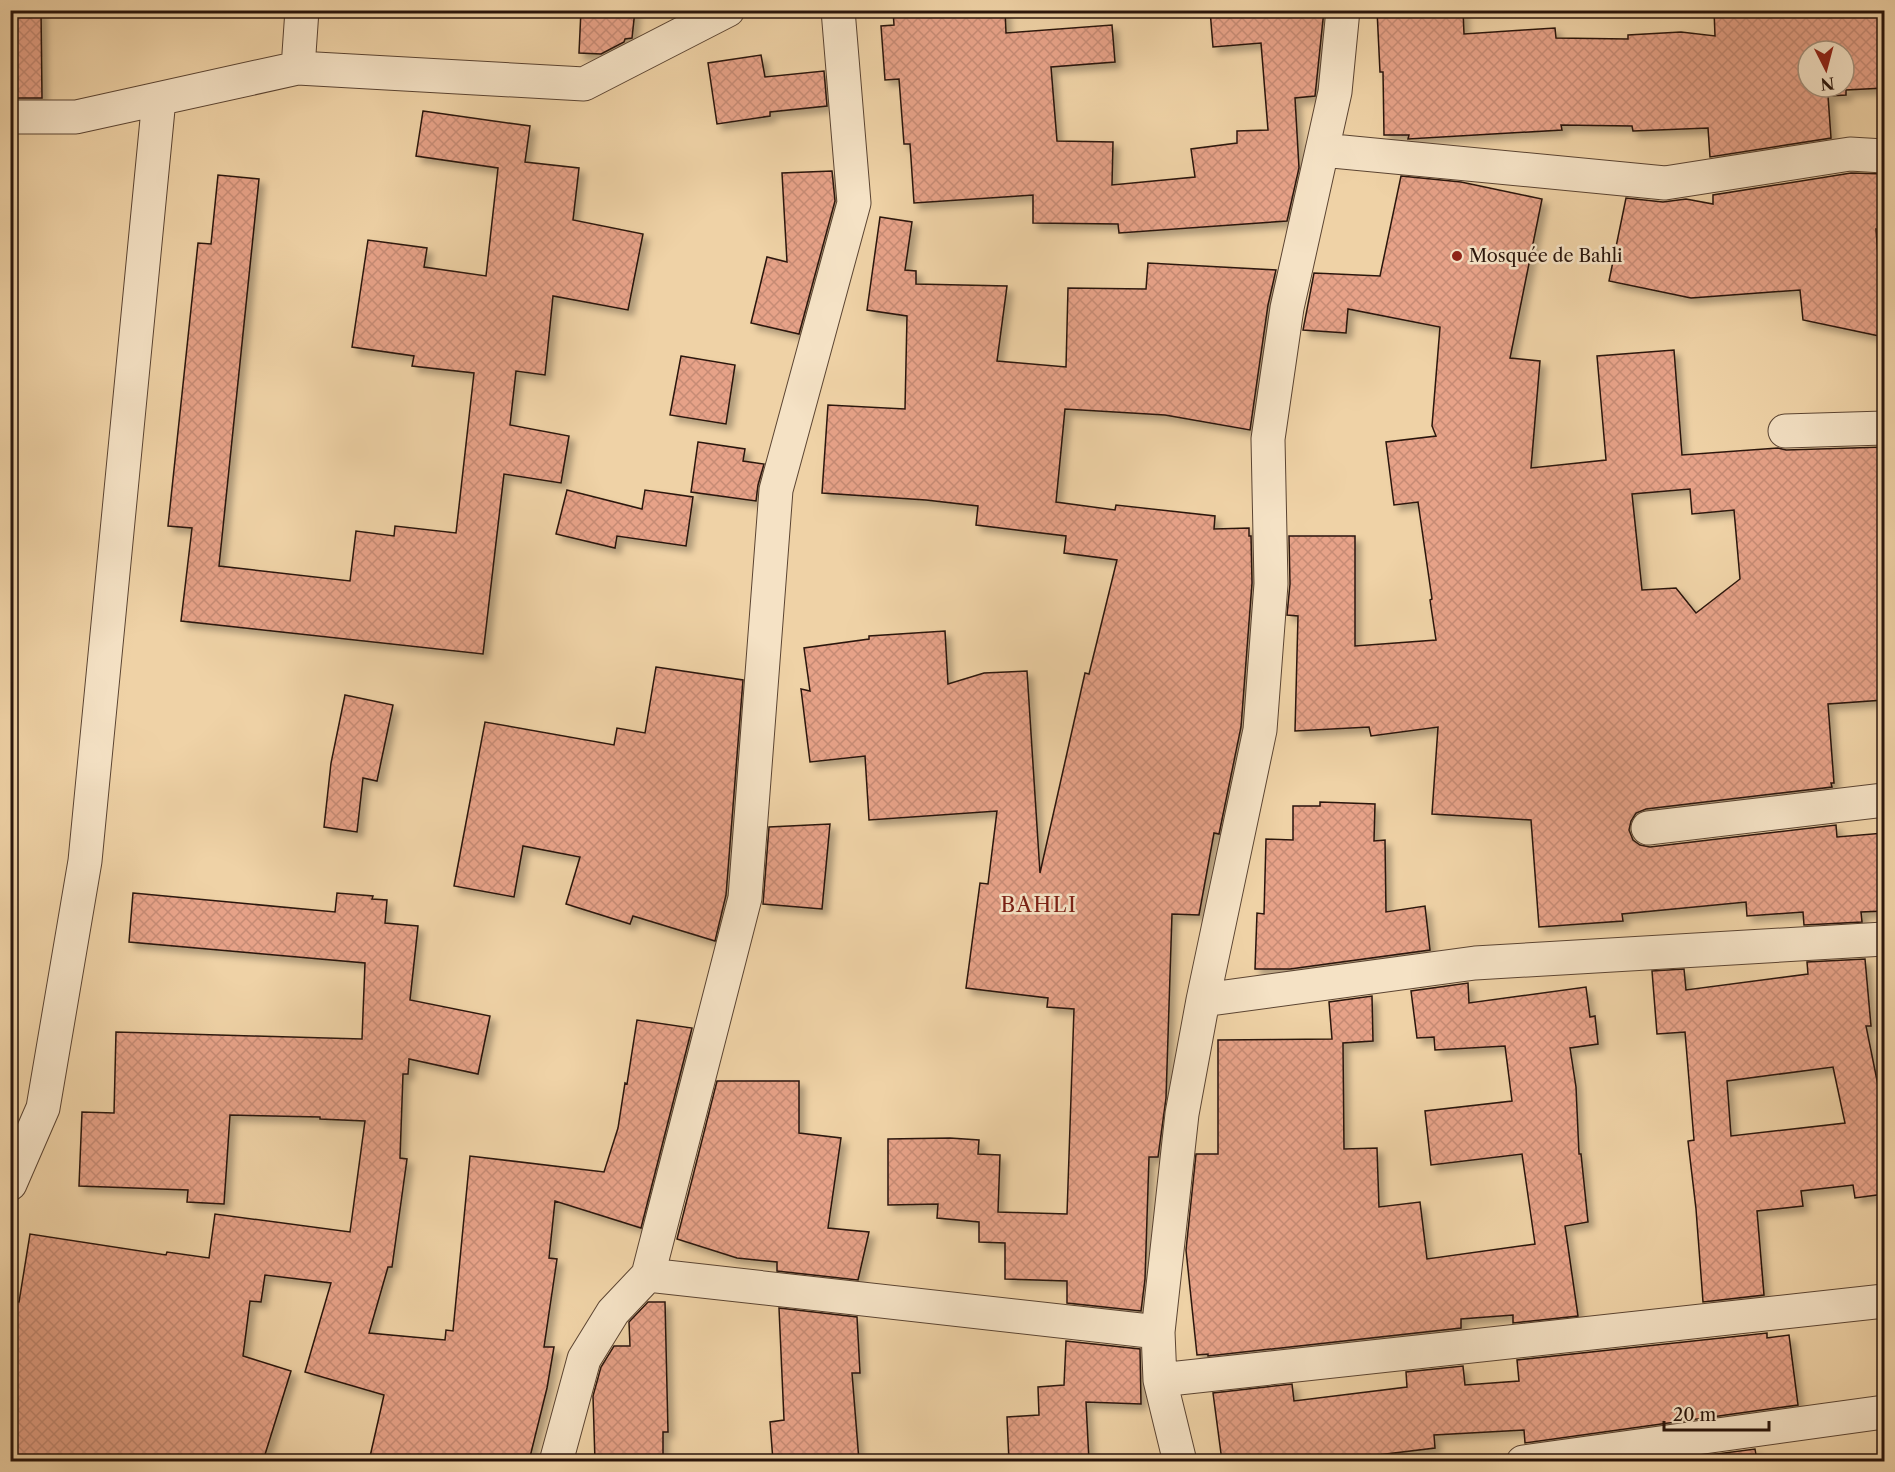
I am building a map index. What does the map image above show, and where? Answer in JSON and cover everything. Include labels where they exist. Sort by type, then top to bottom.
[{"type":"street","points":[[298,68],[302,10]]},
{"type":"street","points":[[10,117],[76,117],[298,68],[584,84],[728,10]]},
{"type":"street","points":[[555,1461],[584,1359],[613,1312],[648,1275],[745,898],[776,490],[854,203],[838,10]]},
{"type":"street","points":[[1180,1461],[1160,1380],[1158,1332],[1182,1114],[1203,1000],[1260,730],[1271,584],[1268,439],[1287,308],[1335,92],[1343,10]]},
{"type":"street","points":[[10,1184],[43,1108],[86,861],[159,99]]},
{"type":"street","points":[[1323,150],[1665,183],[1850,153],[1884,156]]},
{"type":"street","points":[[1785,431],[1884,428]]},
{"type":"street","points":[[1648,828],[1884,800]]},
{"type":"street","points":[[1203,1000],[1475,963],[1884,939]]},
{"type":"street","points":[[648,1275],[1158,1332]]},
{"type":"street","points":[[1160,1380],[1884,1301]]},
{"type":"street","points":[[1523,1461],[1884,1412]]},
{"type":"building","points":[[10,10],[41,10],[42,98],[10,98]]},
{"type":"building","points":[[581,10],[635,10],[632,38],[625,39],[624,42],[601,54],[579,53]]},
{"type":"building","points":[[893,10],[1005,10],[1006,33],[1112,25],[1115,62],[1051,67],[1057,141],[1113,142],[1112,185],[1195,177],[1191,149],[1237,143],[1237,131],[1268,130],[1261,43],[1213,47],[1210,10],[1324,10],[1315,96],[1295,98],[1299,168],[1287,221],[1119,233],[1118,224],[1033,223],[1033,195],[914,203],[910,144],[904,144],[899,79],[885,80],[881,26],[894,25]]},
{"type":"building","points":[[1377,10],[1463,10],[1464,34],[1555,28],[1556,38],[1628,39],[1628,35],[1681,32],[1715,36],[1714,10],[1884,10],[1884,88],[1856,89],[1856,39],[1796,39],[1796,99],[1828,99],[1831,138],[1710,157],[1708,128],[1633,131],[1632,126],[1561,125],[1562,130],[1408,139],[1409,135],[1384,135],[1383,72],[1380,72]]},
{"type":"building","points":[[761,55],[765,77],[824,71],[827,106],[770,112],[770,116],[717,124],[708,63]]},
{"type":"building","points":[[423,111],[530,126],[525,162],[579,168],[573,220],[643,234],[628,310],[553,296],[545,375],[516,371],[510,425],[569,436],[561,483],[504,474],[483,654],[181,621],[192,528],[168,526],[198,243],[211,244],[218,175],[259,179],[219,566],[350,581],[356,531],[394,536],[395,526],[456,533],[474,373],[412,366],[414,356],[352,347],[368,240],[427,248],[424,267],[486,276],[498,168],[416,156]]},
{"type":"building","points":[[832,171],[835,201],[799,334],[751,323],[767,257],[787,262],[782,173]]},
{"type":"building","points":[[1851,173],[1884,174],[1884,229],[1876,229],[1884,337],[1803,320],[1800,290],[1691,298],[1609,281],[1626,198],[1663,202],[1686,199],[1713,204],[1713,195]]},
{"type":"building","points":[[1401,176],[1461,182],[1542,199],[1510,358],[1540,361],[1531,468],[1606,460],[1597,356],[1674,350],[1682,455],[1778,448],[1786,450],[1884,447],[1884,700],[1828,704],[1834,783],[1831,783],[1832,787],[1646,809],[1636,813],[1629,830],[1633,840],[1640,845],[1650,847],[1836,825],[1837,837],[1884,833],[1884,911],[1861,912],[1862,922],[1804,925],[1803,912],[1747,916],[1746,902],[1622,914],[1623,921],[1539,927],[1531,820],[1432,814],[1438,727],[1371,736],[1369,727],[1295,731],[1298,616],[1287,615],[1290,584],[1289,536],[1355,536],[1355,646],[1436,640],[1418,502],[1394,505],[1386,442],[1436,436],[1432,426],[1440,327],[1348,309],[1346,333],[1303,330],[1314,273],[1380,276]],"holes":[[[1690,489],[1692,514],[1734,510],[1740,579],[1696,613],[1676,588],[1642,590],[1632,494]]]},
{"type":"building","points":[[880,217],[912,222],[905,270],[916,271],[916,284],[1007,286],[997,361],[1066,367],[1068,288],[1146,289],[1148,263],[1276,270],[1268,305],[1250,430],[1165,415],[1065,409],[1056,502],[1115,510],[1116,505],[1215,516],[1214,529],[1249,528],[1249,536],[1251,536],[1252,583],[1241,727],[1219,834],[1214,833],[1199,915],[1172,914],[1166,1098],[1158,1157],[1149,1157],[1145,1279],[1141,1311],[1067,1303],[1067,1281],[1005,1279],[1005,1243],[979,1242],[979,1222],[937,1218],[938,1204],[888,1205],[888,1139],[950,1138],[979,1140],[978,1154],[1000,1155],[998,1212],[1067,1214],[1074,1009],[1047,1007],[1048,998],[966,988],[980,883],[988,884],[997,811],[869,820],[865,756],[810,762],[801,689],[810,691],[804,648],[869,639],[869,636],[945,631],[948,684],[984,673],[1027,671],[1040,873],[1085,673],[1089,674],[1117,560],[1064,553],[1066,536],[976,525],[978,506],[822,493],[828,405],[905,409],[907,316],[867,310]]},
{"type":"building","points":[[681,356],[735,365],[726,424],[670,415]]},
{"type":"building","points":[[698,442],[745,449],[743,461],[764,464],[756,501],[691,492]]},
{"type":"building","points":[[567,490],[642,509],[645,490],[693,497],[686,546],[617,536],[615,548],[556,534]]},
{"type":"building","points":[[656,667],[743,680],[726,895],[715,941],[633,916],[630,924],[566,904],[580,857],[523,846],[514,897],[454,886],[485,722],[614,745],[617,728],[645,733]]},
{"type":"building","points":[[345,695],[393,705],[377,781],[363,778],[357,832],[324,827],[331,763]]},
{"type":"building","points":[[1320,802],[1375,804],[1374,841],[1385,840],[1386,912],[1425,906],[1430,950],[1290,969],[1255,969],[1257,913],[1264,914],[1266,839],[1293,840],[1293,806],[1320,806]]},
{"type":"building","points":[[830,824],[822,909],[763,904],[769,827]]},
{"type":"building","points":[[133,893],[335,912],[337,893],[373,896],[372,899],[387,900],[385,923],[418,926],[410,1000],[490,1016],[478,1074],[409,1059],[408,1074],[403,1074],[400,1158],[407,1159],[392,1267],[388,1267],[369,1333],[445,1340],[446,1330],[453,1331],[470,1156],[604,1172],[618,1128],[637,1020],[692,1028],[641,1228],[555,1201],[549,1258],[557,1259],[544,1347],[554,1347],[547,1388],[529,1461],[369,1461],[384,1395],[305,1372],[331,1283],[265,1275],[261,1302],[250,1301],[243,1356],[291,1371],[263,1461],[10,1461],[10,1301],[19,1302],[30,1234],[166,1255],[167,1252],[209,1258],[215,1214],[350,1232],[365,1121],[320,1119],[320,1117],[230,1115],[224,1204],[187,1202],[188,1190],[79,1186],[82,1112],[114,1113],[116,1032],[362,1039],[365,963],[129,942]]},
{"type":"building","points":[[1865,959],[1871,1026],[1866,1026],[1884,1115],[1884,1194],[1855,1198],[1853,1185],[1801,1191],[1803,1206],[1757,1211],[1764,1295],[1703,1302],[1688,1141],[1694,1140],[1685,1032],[1657,1034],[1652,971],[1684,969],[1686,990],[1808,974],[1807,962]],"holes":[[[1833,1067],[1845,1123],[1731,1136],[1727,1081]]]},
{"type":"building","points":[[1468,983],[1469,1003],[1586,987],[1590,1017],[1595,1016],[1598,1044],[1570,1048],[1576,1087],[1579,1154],[1581,1154],[1588,1222],[1565,1226],[1578,1316],[1513,1323],[1513,1315],[1461,1319],[1461,1328],[1208,1356],[1208,1354],[1197,1355],[1186,1250],[1196,1154],[1218,1154],[1218,1040],[1332,1039],[1329,1002],[1372,996],[1373,1041],[1343,1043],[1344,1149],[1377,1148],[1379,1207],[1420,1202],[1427,1259],[1535,1244],[1522,1154],[1431,1165],[1425,1111],[1512,1101],[1505,1046],[1435,1050],[1434,1037],[1417,1038],[1411,991]]},
{"type":"building","points":[[717,1081],[799,1081],[799,1133],[841,1138],[828,1228],[869,1232],[858,1280],[777,1271],[777,1262],[737,1258],[677,1239]]},
{"type":"building","points":[[648,1302],[665,1302],[668,1432],[663,1432],[663,1461],[595,1461],[593,1396],[601,1367],[614,1346],[630,1346],[629,1322]]},
{"type":"building","points":[[779,1308],[857,1317],[860,1373],[852,1373],[859,1461],[773,1461],[770,1422],[784,1420]]},
{"type":"building","points":[[1767,1333],[1767,1338],[1789,1335],[1798,1405],[1525,1443],[1524,1430],[1434,1435],[1435,1448],[1328,1461],[1322,1461],[1321,1455],[1274,1461],[1222,1461],[1213,1393],[1292,1384],[1294,1401],[1407,1387],[1406,1372],[1463,1366],[1465,1385],[1519,1381],[1517,1360]]},
{"type":"building","points":[[1066,1341],[1140,1349],[1141,1404],[1086,1402],[1089,1461],[1009,1461],[1007,1417],[1039,1415],[1038,1387],[1064,1385]]},
{"type":"building","points":[[1755,1449],[1757,1461],[1663,1461]]},
{"type":"place","name":"Mosquée de Bahli","points":[[1457,256]]},
{"type":"district","name":"BAHLI","points":[[1039,905]]}]
